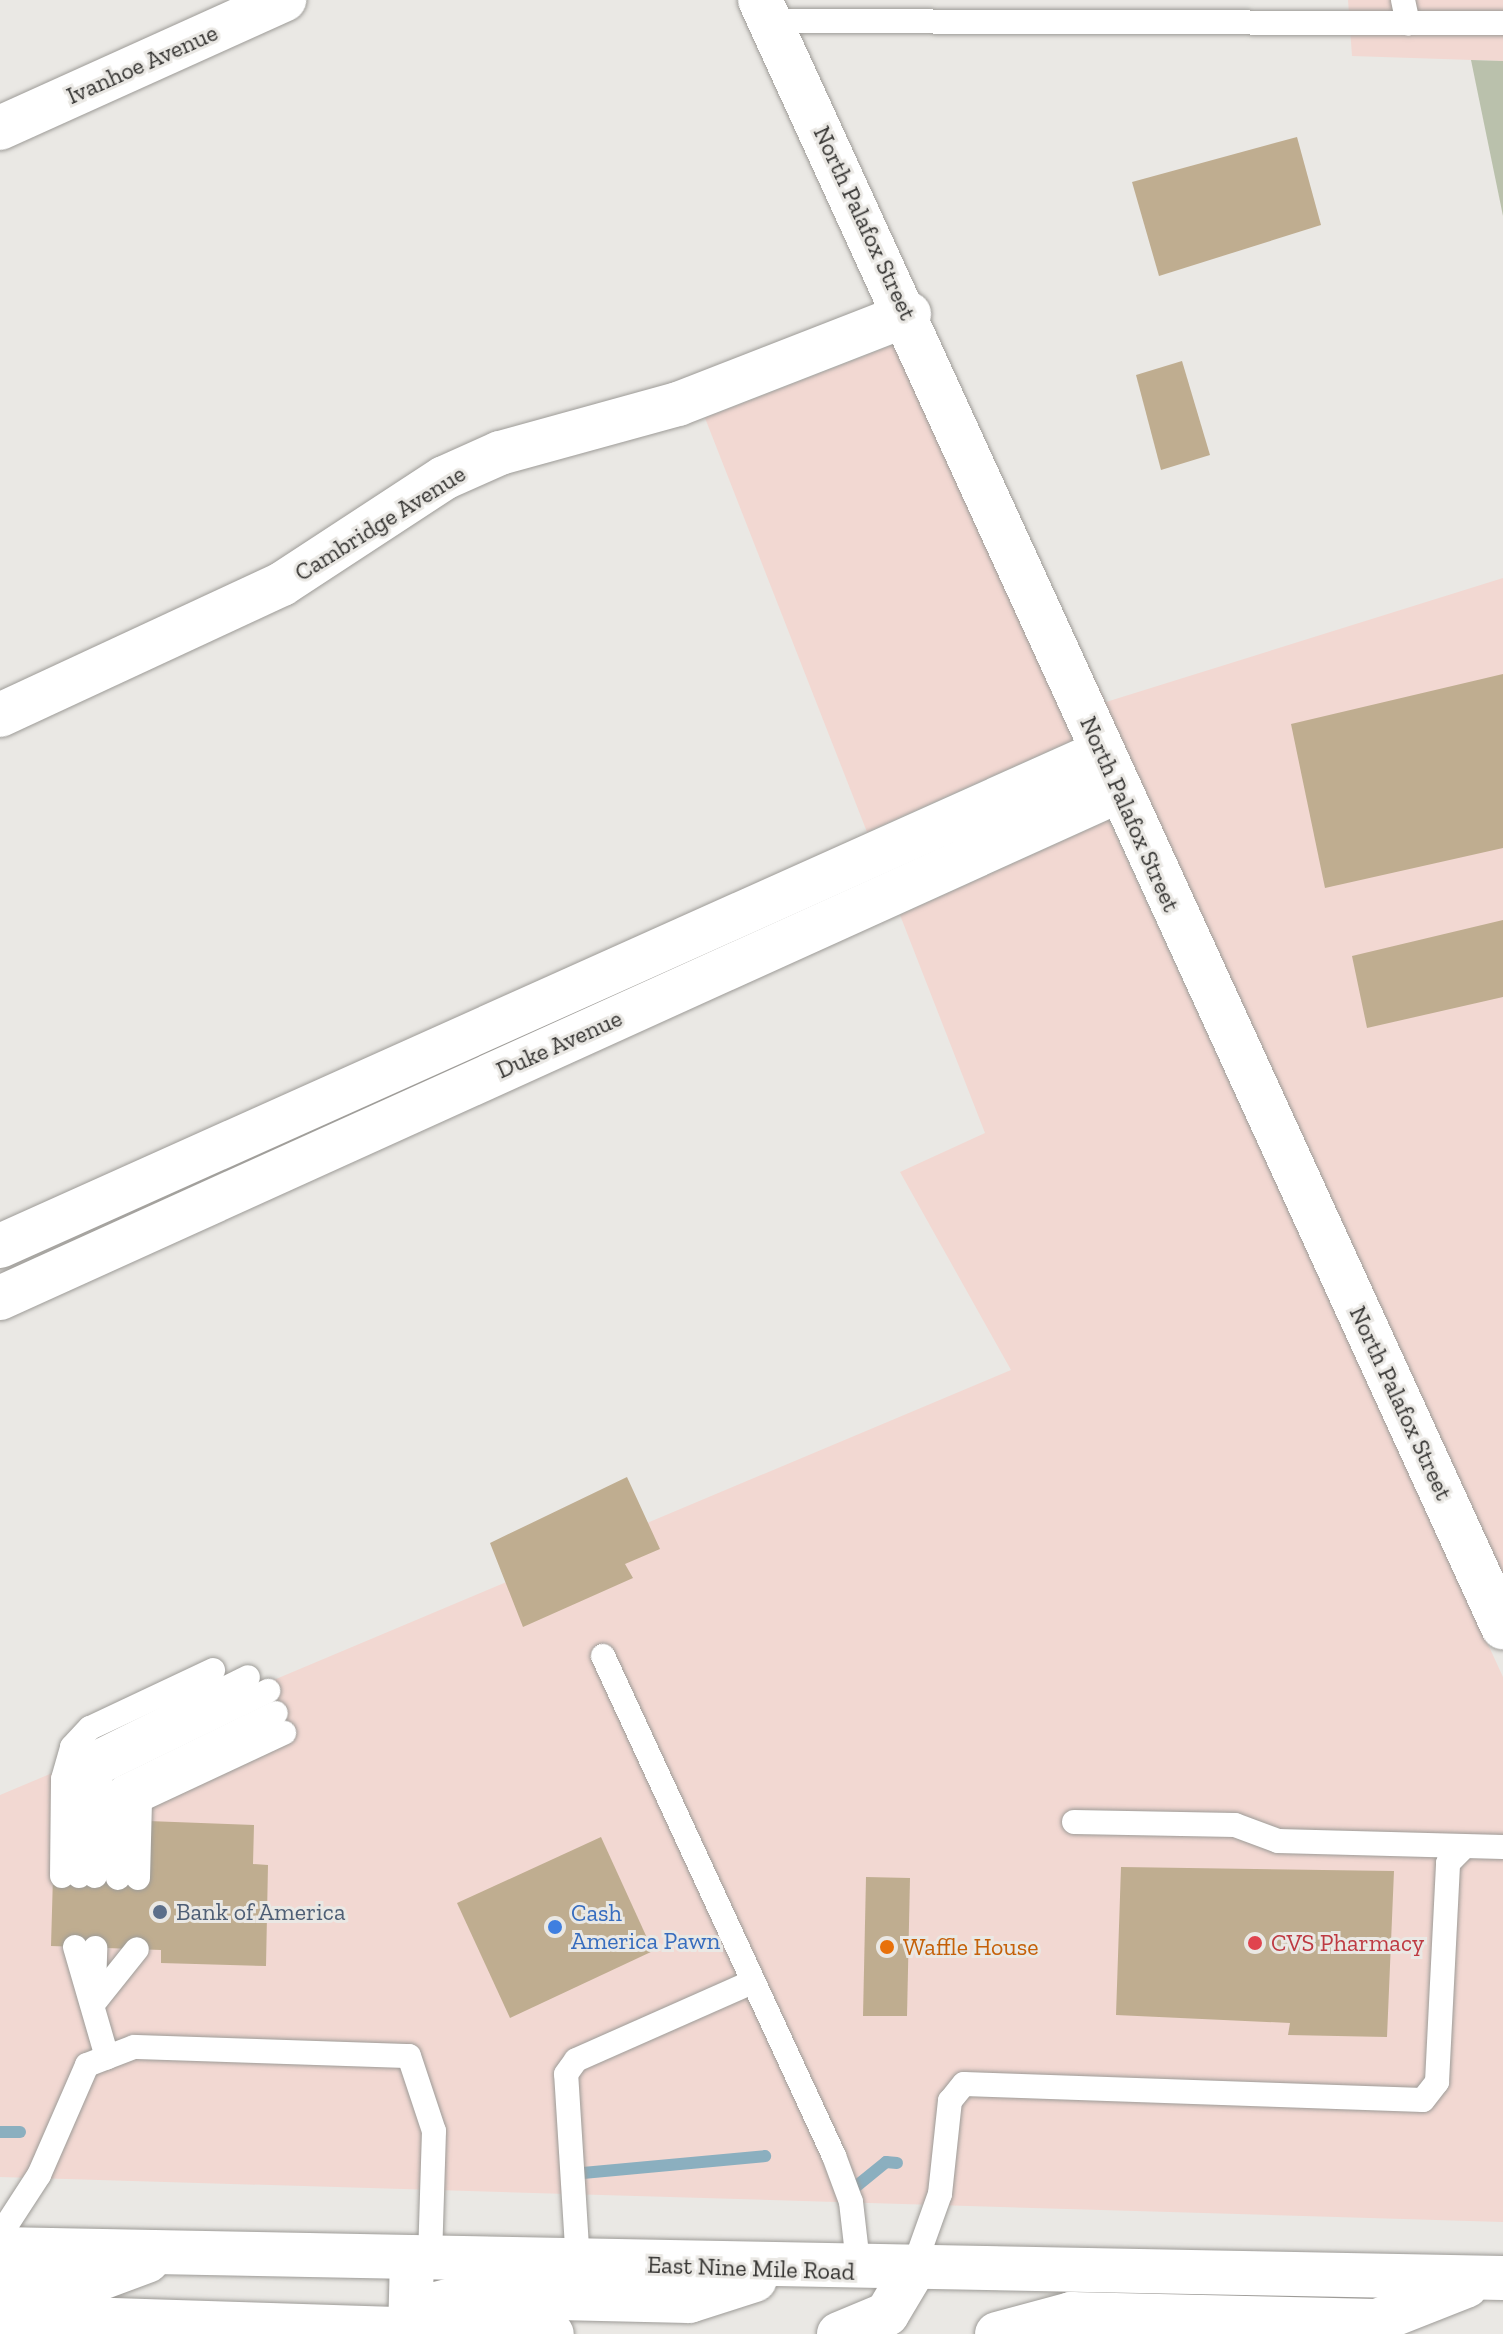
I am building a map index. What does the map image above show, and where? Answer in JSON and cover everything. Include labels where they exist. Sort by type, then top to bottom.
[{"type":"main road","name":"Ivanhoe Avenue","points":[[0,128],[284,0]]},
{"type":"main road","name":"North Palafox Street","points":[[766,11],[909,314],[1110,772],[1503,1627]]},
{"type":"main road","name":"Cambridge Avenue","points":[[0,715],[282,584],[444,478],[500,453],[678,404],[909,314]]},
{"type":"main road","name":"Duke Avenue","points":[[0,1246],[1110,772]]},
{"type":"main road","name":"Duke Avenue","points":[[0,1298],[1110,772]]},
{"type":"main road","name":"East Nine Mile Road","points":[[0,2249],[859,2271],[1495,2278]]},
{"type":"main road","points":[[0,2283],[90,2282],[168,2253]]},
{"type":"main road","points":[[410,2332],[421,2258]]},
{"type":"main road","points":[[410,2332],[428,2306],[467,2296],[689,2301],[790,2269]]},
{"type":"main road","points":[[839,2334],[887,2314],[912,2272]]},
{"type":"main road","points":[[997,2334],[1071,2314],[1377,2321],[1495,2278]]},
{"type":"main road","points":[[0,2324],[19,2317],[410,2332],[552,2334]]},
{"type":"lane","points":[[766,11],[1405,11],[1503,23]]},
{"type":"lane","points":[[603,1656],[750,1983],[834,2156],[851,2202],[859,2271]]},
{"type":"lane","points":[[99,1877],[63,1779],[72,1747],[90,1728],[213,1670]]},
{"type":"lane","points":[[269,1703],[140,1800],[99,1877],[101,1772],[269,1703]]},
{"type":"lane","points":[[1074,1822],[1235,1825],[1278,1841],[1461,1850],[1503,1847]]},
{"type":"lane","points":[[912,2272],[940,2194],[950,2101],[964,2084],[1423,2100],[1437,2082],[1448,1863],[1461,1850]]},
{"type":"lane","points":[[96,1948],[93,2004],[107,2057]]},
{"type":"lane","points":[[93,2004],[96,1948]]},
{"type":"lane","points":[[93,2004],[96,1948]]},
{"type":"lane","points":[[578,2263],[566,2074],[576,2060],[750,1983]]},
{"type":"lane","points":[[0,2235],[39,2175],[87,2065],[134,2047],[409,2056],[434,2131],[421,2258]]},
{"type":"shaded area","points":[[1348,0],[1503,0],[1503,61],[1352,56]]},
{"type":"shaded area","points":[[898,343],[1073,740],[867,832],[705,418]]},
{"type":"shaded area","points":[[1503,578],[1503,1577],[1067,622],[1106,702]]},
{"type":"shaded area","points":[[1109,820],[1503,1677],[1503,2222],[0,2177],[0,1795],[1011,1370],[900,1172],[985,1133],[900,915]]},
{"type":"green space","points":[[1471,60],[1503,61],[1503,216]]},
{"type":"building","points":[[1297,137],[1321,225],[1159,276],[1132,182]]},
{"type":"building","points":[[1182,361],[1210,455],[1161,470],[1136,375]]},
{"type":"building","points":[[1503,674],[1503,848],[1325,888],[1291,724]]},
{"type":"building","points":[[1503,920],[1503,997],[1367,1028],[1352,956]]},
{"type":"building","points":[[627,1477],[660,1549],[625,1564],[633,1578],[523,1627],[490,1543]]},
{"type":"building","name":"Bank of America","points":[[148,1821],[254,1825],[253,1864],[268,1865],[266,1966],[161,1963],[161,1950],[51,1946],[53,1876]]},
{"type":"building","name":"Cash America Pawn","points":[[601,1837],[653,1951],[510,2018],[457,1903]]},
{"type":"building","name":"CVS Pharmacy","points":[[1121,1867],[1394,1871],[1387,2037],[1288,2035],[1290,2023],[1116,2015]]},
{"type":"building","name":"Waffle House","points":[[866,1877],[910,1878],[907,2016],[863,2016]]},
{"type":"waterway","points":[[0,2132],[20,2132]]},
{"type":"waterway","points":[[572,2174],[765,2156]]},
{"type":"waterway","points":[[848,2193],[886,2162],[897,2163]]},
{"type":"place","name":"Bank of America","points":[[160,1912]]},
{"type":"place","name":"Cash America Pawn","points":[[555,1927]]},
{"type":"place","name":"CVS Pharmacy","points":[[1255,1943]]},
{"type":"place","name":"Waffle House","points":[[887,1947]]}]
